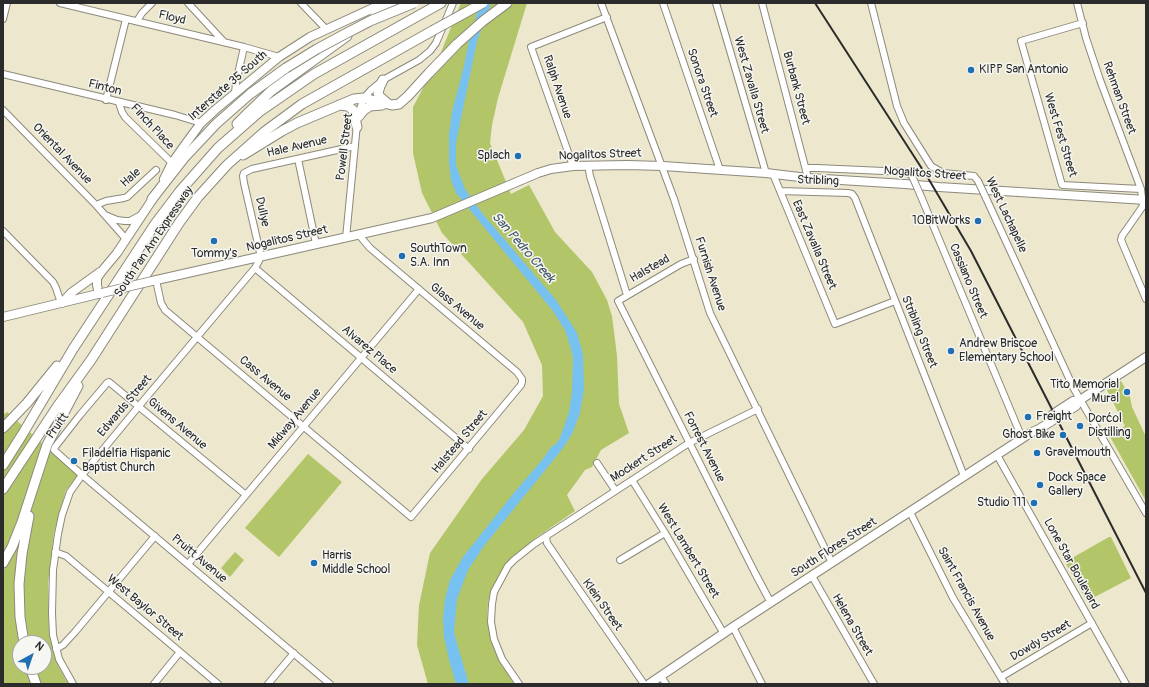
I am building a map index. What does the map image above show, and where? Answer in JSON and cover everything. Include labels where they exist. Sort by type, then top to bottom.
[{"type":"highway","points":[[218,148],[246,114],[271,91],[394,3]]},
{"type":"highway","points":[[152,199],[184,158],[216,124],[250,94],[286,68],[317,49],[370,21],[414,3]]},
{"type":"highway","name":"South Pan Am Expressway","points":[[3,465],[73,349],[165,210],[218,148],[259,112],[314,74],[441,3]]},
{"type":"highway","name":"South Pan Am Expressway","points":[[3,489],[91,360],[179,223],[198,197],[227,165],[246,146],[302,104],[483,3]]},
{"type":"highway","points":[[358,117],[370,106],[392,105],[403,102],[429,72],[457,44],[483,21],[507,3]]},
{"type":"highway","points":[[383,80],[378,93],[385,102],[392,105]]},
{"type":"highway","points":[[227,165],[297,123],[354,99],[364,98],[392,105]]},
{"type":"highway","points":[[339,105],[348,106],[353,110],[357,127]]},
{"type":"highway","points":[[3,428],[27,403],[62,359],[73,349]]},
{"type":"highway","points":[[3,563],[12,547],[22,522],[47,445],[91,360]]},
{"type":"highway","points":[[23,635],[20,612],[20,570],[24,538],[35,479]]},
{"type":"main road","name":"Interstate 35 South","points":[[100,293],[97,278],[117,253],[160,187],[172,163],[201,123],[279,57],[310,37],[384,3]]},
{"type":"main road","name":"Nogalitos Street","points":[[3,317],[100,293],[432,218],[545,171],[573,166],[663,166],[808,178],[1145,200]]},
{"type":"main road","name":"Interstate 35 South","points":[[61,303],[102,271]]},
{"type":"main road","name":"South Flores Street","points":[[649,684],[1032,432],[1037,425],[1058,410],[1073,401],[1080,400],[1145,360]]},
{"type":"street","points":[[3,19],[7,3]]},
{"type":"street","name":"Floyd","points":[[60,3],[74,5],[126,19],[244,46],[279,57]]},
{"type":"street","points":[[137,21],[142,12],[152,3]]},
{"type":"street","points":[[188,3],[224,42]]},
{"type":"street","points":[[301,3],[326,29]]},
{"type":"street","name":"Powell Street","points":[[346,238],[358,117],[364,98],[383,80],[419,60],[430,51],[436,42],[453,3]]},
{"type":"street","name":"Furnish Avenue","points":[[601,3],[663,166],[694,259],[710,313],[832,563]]},
{"type":"street","name":"Sonora Street","points":[[663,3],[720,170]]},
{"type":"street","name":"West Zavalla Street","points":[[716,3],[769,174]]},
{"type":"street","name":"Burbank Street","points":[[762,3],[808,178]]},
{"type":"street","name":"West Lachapelle","points":[[871,3],[896,106],[904,123],[931,166],[943,173],[974,176],[978,181],[1070,382],[1146,513]]},
{"type":"street","name":"Rehman Street","points":[[1077,3],[1100,80],[1145,200]]},
{"type":"street","name":"Ralph Avenue","points":[[573,166],[531,47],[607,17]]},
{"type":"street","points":[[106,100],[126,19]]},
{"type":"street","name":"West Fest Street","points":[[1083,24],[1021,41],[1062,185],[1141,189]]},
{"type":"street","points":[[235,93],[244,46]]},
{"type":"street","name":"Finton","points":[[3,74],[106,100],[175,115],[201,123]]},
{"type":"street","name":"Finch Place","points":[[119,103],[125,117],[172,163]]},
{"type":"street","name":"Oriental Avenue","points":[[3,110],[96,205],[126,239]]},
{"type":"street","name":"Hale Avenue","points":[[244,173],[252,169],[355,146]]},
{"type":"street","points":[[298,159],[316,244]]},
{"type":"street","points":[[588,165],[590,176],[627,296]]},
{"type":"street","name":"Nogalitos Street","points":[[806,168],[906,172],[912,176]]},
{"type":"street","name":"Hale","points":[[96,205],[106,201],[127,197],[156,170]]},
{"type":"street","name":"Dullye","points":[[244,173],[242,176],[261,257]]},
{"type":"street","name":"East Zavalla Street","points":[[769,174],[780,191],[835,324],[895,301]]},
{"type":"street","name":"Cassiano Street","points":[[912,176],[1022,438]]},
{"type":"street","name":"Stribling","points":[[780,191],[848,193],[852,194],[854,197]]},
{"type":"street","name":"Stribling Street","points":[[854,197],[964,476]]},
{"type":"street","points":[[1145,200],[1143,206],[1122,236],[1121,240],[1146,299]]},
{"type":"street","name":"Oriental Avenue","points":[[104,214],[117,220],[125,221],[130,221],[141,215]]},
{"type":"street","points":[[3,231],[53,282],[61,303]]},
{"type":"street","name":"Glass Avenue","points":[[359,235],[370,248],[518,372],[522,379]]},
{"type":"street","name":"Edwards Street","points":[[73,684],[59,659],[56,649],[53,635],[52,613],[55,552],[62,515],[68,496],[82,475],[255,268],[261,257]]},
{"type":"street","name":"Halstead","points":[[618,301],[681,264],[694,259]]},
{"type":"street","name":"Alvarez Place","points":[[255,268],[469,448]]},
{"type":"street","name":"Cass Avenue","points":[[154,281],[161,303],[165,310],[411,517]]},
{"type":"street","name":"Midway Avenue","points":[[188,564],[419,289]]},
{"type":"street","name":"Forrest Avenue","points":[[618,301],[771,603]]},
{"type":"street","name":"Halstead Street","points":[[411,517],[521,385],[522,379]]},
{"type":"street","name":"Givens Avenue","points":[[80,415],[109,382],[246,495]]},
{"type":"street","name":"Mockert Street","points":[[546,536],[689,443],[758,409]]},
{"type":"street","name":"Pruitt","points":[[54,450],[58,442],[80,415]]},
{"type":"street","name":"Pruitt Avenue","points":[[54,450],[330,684]]},
{"type":"street","name":"Lone Star Boulevard","points":[[997,455],[1126,684]]},
{"type":"street","points":[[597,462],[616,490]]},
{"type":"street","name":"West Lambert Street","points":[[632,480],[724,634]]},
{"type":"street","name":"Saint Francis Avenue","points":[[910,512],[947,587],[1005,684]]},
{"type":"street","points":[[620,560],[665,533]]},
{"type":"street","points":[[56,649],[63,645],[155,536]]},
{"type":"street","points":[[519,684],[502,659],[494,639],[491,622],[494,592],[508,566],[546,536]]},
{"type":"street","name":"Klein Street","points":[[546,536],[547,543],[644,684]]},
{"type":"street","name":"West Baylor Street","points":[[55,552],[66,556],[218,684]]},
{"type":"street","name":"Helena Street","points":[[812,576],[874,684]]},
{"type":"street","name":"Dowdy Street","points":[[1001,677],[1092,623]]},
{"type":"street","points":[[733,628],[762,684]]},
{"type":"street","points":[[154,684],[180,652]]},
{"type":"street","points":[[268,684],[294,653]]},
{"type":"street","points":[[661,676],[666,684]]},
{"type":"green space","points":[[461,3],[527,3],[498,98],[490,143],[511,194],[529,185],[555,232],[592,272],[607,300],[612,316],[617,356],[619,404],[629,433],[601,450],[592,467],[585,470],[567,495],[575,511],[537,537],[510,559],[493,586],[488,602],[487,617],[492,642],[497,655],[514,684],[428,684],[417,645],[419,605],[430,553],[482,479],[524,430],[543,396],[542,365],[523,322],[442,233],[422,193],[413,153],[413,107],[437,62]]},
{"type":"green space","points":[[1121,381],[1130,397],[1132,407],[1146,437],[1146,501],[1109,435],[1125,426],[1107,390]]},
{"type":"green space","points":[[7,412],[78,475],[66,490],[54,532],[48,583],[49,635],[12,635],[12,675],[52,675],[52,644],[58,665],[68,684],[3,684],[3,415]]},
{"type":"green space","points":[[308,454],[342,482],[279,557],[245,528]]},
{"type":"green space","points":[[1111,537],[1131,578],[1087,601],[1065,562]]},
{"type":"green space","points":[[235,552],[244,560],[230,577],[221,568]]},
{"type":"water","points":[[480,3],[491,3],[477,41],[456,143],[456,165],[465,189],[482,213],[556,300],[577,333],[583,354],[584,389],[580,413],[572,434],[563,448],[484,546],[468,570],[457,599],[454,632],[469,684],[456,684],[444,636],[443,618],[445,599],[450,580],[463,557],[543,459],[551,447],[556,444],[560,438],[569,412],[572,392],[573,357],[565,330],[553,311],[456,193],[451,180],[449,162],[449,134],[452,112]]},
{"type":"railway","points":[[815,3],[928,178],[971,251],[1146,593]]},
{"type":"place","name":"KIPP San Antonio","points":[[971,70]]},
{"type":"place","name":"Splach","points":[[518,156]]},
{"type":"place","name":"10BitWorks","points":[[978,221]]},
{"type":"place","name":"Tommy's","points":[[214,241]]},
{"type":"place","name":"SouthTown S.A. Inn","points":[[402,256]]},
{"type":"place","name":"Andrew Briscoe Elementary School","points":[[951,351]]},
{"type":"place","name":"Tito Memorial Mural","points":[[1127,392]]},
{"type":"place","name":"Freight","points":[[1028,417]]},
{"type":"place","name":"Dorćol Distilling","points":[[1080,426]]},
{"type":"place","name":"Ghost Bike","points":[[1063,435]]},
{"type":"place","name":"Gravelmouth","points":[[1037,453]]},
{"type":"place","name":"Filadelfia Hispanic Baptist Church","points":[[74,461]]},
{"type":"place","name":"Dock Space Gallery","points":[[1040,485]]},
{"type":"place","name":"Studio 111","points":[[1034,503]]},
{"type":"place","name":"Harris Middle School","points":[[314,563]]},
{"type":"water label","name":"San Pedro Creek","points":[[523,248]]}]
